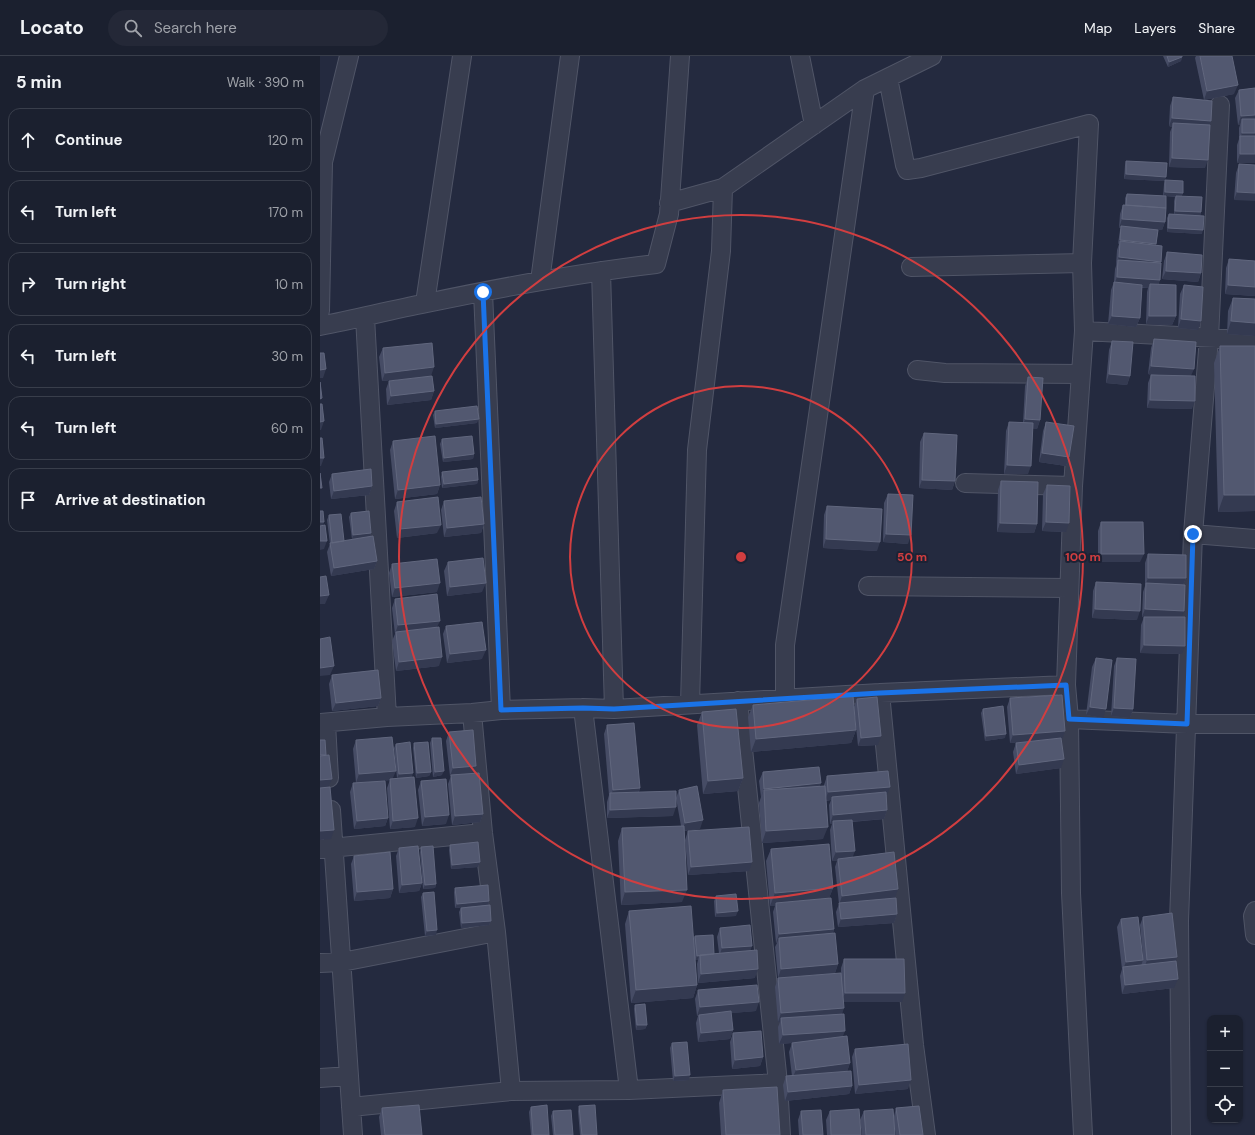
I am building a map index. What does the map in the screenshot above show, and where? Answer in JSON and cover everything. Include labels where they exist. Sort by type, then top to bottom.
[{"type":"street","points":[[320,311],[322,162],[349,56]]},
{"type":"street","points":[[425,303],[462,56]]},
{"type":"street","points":[[540,281],[570,56]]},
{"type":"street","points":[[320,326],[425,303],[540,281],[656,264],[668,214],[680,56]]},
{"type":"street","points":[[800,56],[814,125]]},
{"type":"street","points":[[669,204],[723,188],[865,89],[932,56]]},
{"type":"street","points":[[888,78],[904,165],[907,170],[921,168],[1089,124],[1082,263],[1084,331],[1073,486],[1066,685],[1069,719],[1071,893],[1083,1135]]},
{"type":"street","points":[[785,700],[785,645],[865,89]]},
{"type":"street","points":[[1181,1135],[1179,921],[1193,534],[1209,338],[1220,105]]},
{"type":"street","points":[[690,704],[696,450],[721,251],[723,188]]},
{"type":"street","points":[[911,267],[1082,263]]},
{"type":"street","points":[[601,271],[614,709]]},
{"type":"street","points":[[483,292],[501,710]]},
{"type":"street","points":[[365,317],[387,717]]},
{"type":"street","points":[[1084,331],[1255,340]]},
{"type":"street","points":[[917,370],[945,373],[1081,374]]},
{"type":"street","points":[[965,483],[1073,486]]},
{"type":"street","points":[[1193,534],[1255,539]]},
{"type":"street","points":[[868,586],[1069,588]]},
{"type":"street","points":[[353,1135],[342,962],[327,848],[323,723],[387,717],[472,713],[501,710],[583,708],[614,709],[738,701],[785,700],[880,693],[1066,685]]},
{"type":"street","points":[[880,693],[914,1045],[926,1135]]},
{"type":"street","points":[[738,701],[778,1083],[781,1135]]},
{"type":"street","points":[[583,708],[629,1090]]},
{"type":"street","points":[[472,713],[483,833],[496,932],[511,1091]]},
{"type":"street","points":[[1069,719],[1187,724],[1255,724]]},
{"type":"street","points":[[327,848],[483,833]]},
{"type":"street","points":[[1255,911],[1253,916],[1255,935]]},
{"type":"street","points":[[320,963],[342,962],[496,932]]},
{"type":"street","points":[[320,1078],[349,1076]]},
{"type":"street","points":[[351,1107],[511,1091],[629,1090],[778,1083]]},
{"type":"building","points":[[1167,56],[1182,56],[1182,57],[1169,62]]},
{"type":"building","points":[[1200,56],[1232,56],[1238,85],[1207,91]]},
{"type":"building","points":[[1255,88],[1255,115],[1241,116],[1239,90]]},
{"type":"building","points":[[1173,97],[1212,101],[1211,121],[1172,118]]},
{"type":"building","points":[[1242,119],[1255,119],[1255,133],[1242,133]]},
{"type":"building","points":[[1173,123],[1210,125],[1208,160],[1172,158]]},
{"type":"building","points":[[1240,136],[1255,136],[1255,154],[1240,154]]},
{"type":"building","points":[[1126,161],[1167,163],[1166,177],[1126,174]]},
{"type":"building","points":[[1239,164],[1255,165],[1255,193],[1237,192]]},
{"type":"building","points":[[1165,180],[1183,181],[1183,193],[1165,192]]},
{"type":"building","points":[[1127,194],[1166,196],[1166,208],[1126,205]]},
{"type":"building","points":[[1176,196],[1202,197],[1201,212],[1175,211]]},
{"type":"building","points":[[1123,205],[1166,208],[1165,222],[1122,219]]},
{"type":"building","points":[[1169,214],[1204,216],[1203,230],[1168,228]]},
{"type":"building","points":[[1121,226],[1158,230],[1156,244],[1120,240]]},
{"type":"building","points":[[1120,241],[1162,246],[1161,262],[1119,257]]},
{"type":"building","points":[[1167,252],[1202,255],[1201,273],[1166,271]]},
{"type":"building","points":[[1229,259],[1255,261],[1255,287],[1228,285]]},
{"type":"building","points":[[1118,260],[1161,263],[1160,280],[1117,277]]},
{"type":"building","points":[[1114,282],[1142,285],[1140,318],[1112,316]]},
{"type":"building","points":[[1150,284],[1176,285],[1176,316],[1149,316]]},
{"type":"building","points":[[1184,285],[1203,287],[1201,321],[1181,319]]},
{"type":"building","points":[[1233,298],[1255,299],[1255,323],[1231,321]]},
{"type":"building","points":[[1154,339],[1196,342],[1194,369],[1151,366]]},
{"type":"building","points":[[1112,341],[1133,342],[1130,376],[1109,374]]},
{"type":"building","points":[[432,343],[434,367],[385,373],[383,348]]},
{"type":"building","points":[[1220,346],[1255,346],[1255,495],[1224,495]]},
{"type":"building","points":[[320,353],[324,353],[326,369],[320,370]]},
{"type":"building","points":[[1151,375],[1195,376],[1195,401],[1150,400]]},
{"type":"building","points":[[432,376],[434,391],[391,396],[389,381]]},
{"type":"building","points":[[1028,377],[1043,378],[1040,420],[1025,419]]},
{"type":"building","points":[[320,382],[322,398],[320,399]]},
{"type":"building","points":[[320,404],[322,404],[324,421],[320,422]]},
{"type":"building","points":[[477,406],[479,419],[436,424],[435,411]]},
{"type":"building","points":[[1009,422],[1033,423],[1031,466],[1007,465]]},
{"type":"building","points":[[1046,422],[1074,426],[1069,457],[1042,453]]},
{"type":"building","points":[[924,433],[957,435],[955,481],[922,480]]},
{"type":"building","points":[[435,436],[440,485],[398,490],[393,441]]},
{"type":"building","points":[[472,436],[474,454],[444,458],[442,439]]},
{"type":"building","points":[[320,438],[322,438],[324,458],[320,458]]},
{"type":"building","points":[[477,468],[478,480],[444,484],[442,472]]},
{"type":"building","points":[[371,469],[372,486],[334,491],[332,474]]},
{"type":"building","points":[[320,473],[322,488],[320,488]]},
{"type":"building","points":[[1001,481],[1038,482],[1037,524],[1000,523]]},
{"type":"building","points":[[1047,485],[1070,486],[1069,523],[1046,522]]},
{"type":"building","points":[[888,494],[913,495],[911,535],[886,534]]},
{"type":"building","points":[[438,497],[441,525],[400,529],[397,502]]},
{"type":"building","points":[[481,497],[484,524],[447,528],[444,501]]},
{"type":"building","points":[[827,506],[882,509],[880,542],[826,539]]},
{"type":"building","points":[[320,511],[323,511],[324,522],[320,522]]},
{"type":"building","points":[[369,511],[371,533],[353,535],[351,513]]},
{"type":"building","points":[[341,514],[344,541],[332,543],[329,515]]},
{"type":"building","points":[[1101,522],[1143,522],[1144,554],[1101,554]]},
{"type":"building","points":[[325,525],[327,541],[320,541],[320,526]]},
{"type":"building","points":[[373,536],[377,561],[334,568],[330,543]]},
{"type":"building","points":[[1148,554],[1186,555],[1186,578],[1148,578]]},
{"type":"building","points":[[483,558],[486,583],[450,587],[448,562]]},
{"type":"building","points":[[437,559],[440,583],[395,588],[392,564]]},
{"type":"building","points":[[326,576],[329,595],[320,596],[320,577]]},
{"type":"building","points":[[1096,582],[1141,584],[1140,611],[1095,609]]},
{"type":"building","points":[[1146,583],[1185,585],[1184,611],[1145,609]]},
{"type":"building","points":[[437,594],[440,621],[398,625],[395,599]]},
{"type":"building","points":[[1144,617],[1185,617],[1185,646],[1144,645]]},
{"type":"building","points":[[482,622],[486,650],[450,654],[446,626]]},
{"type":"building","points":[[439,627],[442,657],[399,662],[396,632]]},
{"type":"building","points":[[330,637],[334,666],[320,668],[320,639]]},
{"type":"building","points":[[1096,658],[1112,660],[1106,709],[1090,707]]},
{"type":"building","points":[[1117,658],[1136,659],[1133,709],[1114,708]]},
{"type":"building","points":[[378,670],[381,698],[336,703],[332,675]]},
{"type":"building","points":[[1062,695],[1065,731],[1013,735],[1010,698]]},
{"type":"building","points":[[853,696],[856,730],[756,739],[753,705]]},
{"type":"building","points":[[877,697],[881,736],[861,738],[857,699]]},
{"type":"building","points":[[1003,706],[1006,734],[986,736],[983,709]]},
{"type":"building","points":[[736,709],[743,778],[708,781],[702,712]]},
{"type":"building","points":[[634,723],[640,788],[613,790],[607,725]]},
{"type":"building","points":[[473,730],[476,766],[453,768],[449,732]]},
{"type":"building","points":[[392,737],[396,771],[359,774],[356,740]]},
{"type":"building","points":[[432,738],[441,738],[444,771],[435,772]]},
{"type":"building","points":[[1061,738],[1064,759],[1019,765],[1016,743]]},
{"type":"building","points":[[320,740],[325,740],[326,755],[320,755]]},
{"type":"building","points":[[410,742],[413,773],[399,774],[396,744]]},
{"type":"building","points":[[428,742],[431,772],[417,773],[414,743]]},
{"type":"building","points":[[329,755],[332,779],[320,780],[320,756]]},
{"type":"building","points":[[819,767],[821,783],[764,789],[763,772]]},
{"type":"building","points":[[888,771],[890,787],[828,792],[827,776]]},
{"type":"building","points":[[479,773],[483,814],[455,816],[451,775]]},
{"type":"building","points":[[414,777],[418,818],[393,821],[390,779]]},
{"type":"building","points":[[446,779],[449,815],[425,817],[421,781]]},
{"type":"building","points":[[385,781],[388,818],[357,821],[353,783]]},
{"type":"building","points":[[697,786],[703,820],[685,823],[679,790]]},
{"type":"building","points":[[825,786],[828,827],[766,831],[764,790]]},
{"type":"building","points":[[330,787],[334,830],[320,831],[320,788]]},
{"type":"building","points":[[676,791],[676,807],[610,810],[610,793]]},
{"type":"building","points":[[886,792],[887,810],[833,815],[832,797]]},
{"type":"building","points":[[852,820],[855,851],[836,852],[833,821]]},
{"type":"building","points":[[684,826],[687,890],[625,892],[622,828]]},
{"type":"building","points":[[749,827],[752,862],[691,867],[688,831]]},
{"type":"building","points":[[478,842],[480,862],[452,865],[450,845]]},
{"type":"building","points":[[829,844],[833,888],[775,893],[771,849]]},
{"type":"building","points":[[418,846],[422,883],[402,885],[399,848]]},
{"type":"building","points":[[433,846],[436,884],[425,885],[421,847]]},
{"type":"building","points":[[390,852],[393,889],[357,892],[354,856]]},
{"type":"building","points":[[894,852],[898,889],[842,896],[838,859]]},
{"type":"building","points":[[488,885],[489,901],[457,904],[455,888]]},
{"type":"building","points":[[434,892],[437,930],[427,931],[423,893]]},
{"type":"building","points":[[736,894],[738,911],[717,913],[716,896]]},
{"type":"building","points":[[831,898],[834,929],[779,934],[776,903]]},
{"type":"building","points":[[896,898],[897,914],[841,919],[839,903]]},
{"type":"building","points":[[490,905],[491,921],[462,923],[461,908]]},
{"type":"building","points":[[691,906],[697,985],[636,990],[629,911]]},
{"type":"building","points":[[1172,913],[1177,957],[1147,960],[1143,917]]},
{"type":"building","points":[[1138,917],[1143,960],[1126,962],[1121,919]]},
{"type":"building","points":[[750,925],[752,946],[722,948],[720,928]]},
{"type":"building","points":[[835,933],[838,964],[781,969],[779,938]]},
{"type":"building","points":[[713,935],[714,954],[697,956],[695,936]]},
{"type":"building","points":[[757,950],[758,969],[701,974],[700,955]]},
{"type":"building","points":[[844,959],[904,959],[905,993],[845,993]]},
{"type":"building","points":[[1176,961],[1178,979],[1125,985],[1123,967]]},
{"type":"building","points":[[841,973],[844,1008],[781,1013],[778,978]]},
{"type":"building","points":[[757,985],[759,1002],[700,1007],[698,990]]},
{"type":"building","points":[[645,1004],[647,1025],[637,1025],[635,1005]]},
{"type":"building","points":[[731,1011],[733,1030],[701,1033],[699,1015]]},
{"type":"building","points":[[844,1014],[845,1031],[783,1035],[781,1018]]},
{"type":"building","points":[[761,1031],[763,1057],[735,1060],[733,1033]]},
{"type":"building","points":[[847,1036],[850,1063],[796,1070],[792,1043]]},
{"type":"building","points":[[687,1042],[690,1075],[675,1076],[672,1043]]},
{"type":"building","points":[[908,1044],[911,1080],[859,1085],[855,1049]]},
{"type":"building","points":[[851,1071],[852,1086],[788,1092],[786,1076]]},
{"type":"building","points":[[777,1087],[780,1135],[726,1135],[723,1090]]},
{"type":"building","points":[[419,1105],[422,1135],[385,1135],[382,1108]]},
{"type":"building","points":[[547,1105],[549,1135],[533,1135],[531,1107]]},
{"type":"building","points":[[595,1105],[597,1135],[582,1135],[579,1106]]},
{"type":"building","points":[[919,1106],[923,1135],[900,1135],[896,1108]]},
{"type":"building","points":[[859,1109],[861,1135],[831,1135],[830,1111]]},
{"type":"building","points":[[893,1109],[895,1135],[866,1135],[864,1111]]},
{"type":"building","points":[[571,1110],[573,1135],[555,1135],[553,1111]]},
{"type":"building","points":[[821,1110],[823,1135],[803,1135],[801,1111]]},
{"type":"route","points":[[483,292],[501,710],[583,708],[614,709],[738,701],[785,700],[880,693],[1066,685],[1069,719],[1187,724],[1193,534]]}]
